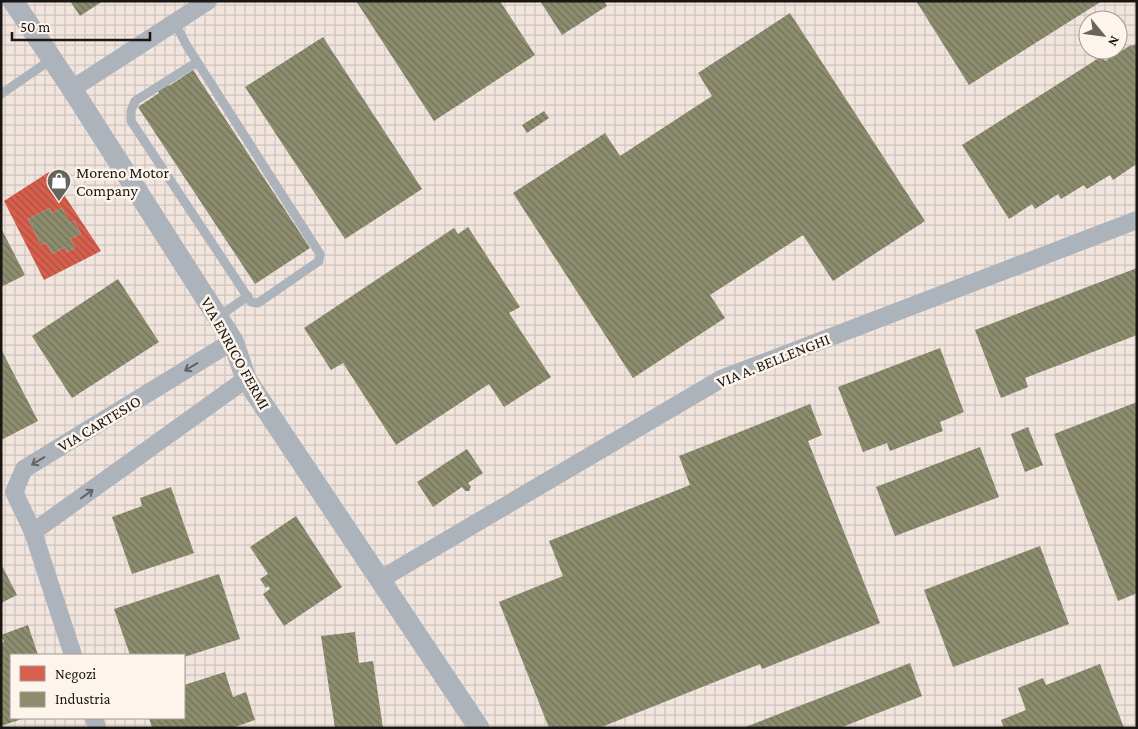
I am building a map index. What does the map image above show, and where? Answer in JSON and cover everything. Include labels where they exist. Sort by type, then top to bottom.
[{"type":"street","name":"VIA ENRICO FERMI","points":[[13,1],[52,58],[233,341],[246,379],[479,728]]},
{"type":"street","points":[[72,89],[208,1]]},
{"type":"street","name":"VIA A. BELLENGHI","points":[[381,579],[721,379],[1137,220]]},
{"type":"street","name":"VIA CARTESIO","points":[[73,654],[33,532],[14,492],[24,469],[233,341]]},
{"type":"street","points":[[33,532],[246,379]]},
{"type":"lane","points":[[175,22],[197,62],[320,254],[319,261],[258,303],[251,302],[131,121],[131,111],[135,101],[197,62]]},
{"type":"lane","points":[[1,94],[52,58]]},
{"type":"lane","points":[[218,318],[248,296]]},
{"type":"shaded area","points":[[1,1],[1137,1],[1137,728],[1,728]]},
{"type":"building: Negozi","points":[[49,172],[101,251],[44,280],[4,201]],"holes":[[[50,208],[52,213],[62,208],[70,223],[74,221],[81,234],[70,239],[75,248],[67,252],[65,247],[52,254],[46,242],[41,245],[28,219]]]},
{"type":"building: Industria","points":[[70,1],[103,1],[80,16]]},
{"type":"building: Industria","points":[[356,1],[500,1],[535,55],[434,121]]},
{"type":"building: Industria","points":[[540,1],[604,1],[607,6],[562,35]]},
{"type":"building: Industria","points":[[916,1],[1102,1],[1088,10],[1078,10],[1078,16],[969,85]]},
{"type":"building: Industria","points":[[790,13],[925,221],[833,281],[803,235],[710,295],[725,318],[633,378],[513,193],[605,133],[620,156],[712,96],[698,73]]},
{"type":"building: Industria","points":[[323,37],[422,189],[345,239],[245,87]]},
{"type":"building: Industria","points":[[1137,43],[1137,167],[1135,165],[1113,180],[1110,175],[1087,189],[1084,185],[1061,199],[1058,194],[1035,209],[1032,204],[1009,219],[962,145],[1096,60],[1128,60],[1128,47]]},
{"type":"building: Industria","points":[[193,70],[310,248],[255,284],[138,107],[159,93],[157,89],[166,83],[169,86]]},
{"type":"building: Industria","points":[[544,111],[549,118],[527,133],[522,125]]},
{"type":"building: Industria","points":[[50,208],[52,213],[62,208],[70,223],[74,221],[81,234],[70,239],[75,248],[67,252],[65,247],[52,254],[46,242],[41,245],[28,219]]},
{"type":"building: Industria","points":[[468,227],[520,307],[509,313],[551,377],[504,407],[489,384],[396,445],[343,363],[331,370],[304,328],[454,228],[458,234]]},
{"type":"building: Industria","points":[[1,228],[25,275],[1,287]]},
{"type":"building: Industria","points":[[1137,268],[1137,335],[1025,378],[1028,387],[1001,398],[975,330]]},
{"type":"building: Industria","points":[[118,279],[159,342],[72,398],[32,336]]},
{"type":"building: Industria","points":[[940,348],[964,412],[940,422],[943,431],[890,451],[887,443],[863,452],[838,387]]},
{"type":"building: Industria","points":[[1,349],[38,421],[1,440]]},
{"type":"building: Industria","points":[[1137,402],[1137,593],[1118,601],[1054,434]]},
{"type":"building: Industria","points":[[810,404],[822,435],[808,441],[880,623],[762,669],[760,664],[599,728],[549,728],[499,602],[563,576],[549,541],[690,485],[679,456]]},
{"type":"building: Industria","points":[[1028,427],[1043,465],[1025,472],[1011,434]]},
{"type":"building: Industria","points":[[980,447],[999,497],[895,536],[876,487]]},
{"type":"building: Industria","points":[[467,449],[483,473],[468,483],[471,487],[469,491],[465,491],[462,487],[433,507],[417,482]]},
{"type":"building: Industria","points":[[171,487],[194,553],[132,574],[112,517],[142,506],[140,498]]},
{"type":"building: Industria","points":[[296,516],[342,587],[284,626],[263,594],[270,589],[268,586],[266,588],[260,579],[268,574],[250,547]]},
{"type":"building: Industria","points":[[1040,546],[1069,624],[953,667],[924,590]]},
{"type":"building: Industria","points":[[1,564],[17,595],[1,603]]},
{"type":"building: Industria","points":[[219,574],[240,639],[185,657],[185,654],[130,654],[114,609]]},
{"type":"building: Industria","points":[[28,625],[38,654],[10,654],[10,719],[22,719],[1,726],[1,643],[4,642],[1,635]]},
{"type":"building: Industria","points":[[355,632],[359,663],[373,661],[383,728],[335,728],[321,636]]},
{"type":"building: Industria","points":[[910,663],[922,696],[840,728],[743,728]]},
{"type":"building: Industria","points":[[1100,664],[1124,728],[1004,728],[1001,720],[1026,710],[1018,688],[1043,678],[1046,685]]},
{"type":"building: Industria","points":[[225,672],[233,697],[246,692],[255,720],[232,728],[152,728],[149,719],[185,719],[185,685]]},
{"type":"place","name":"Moreno Motor Company","points":[[59,202]]}]
